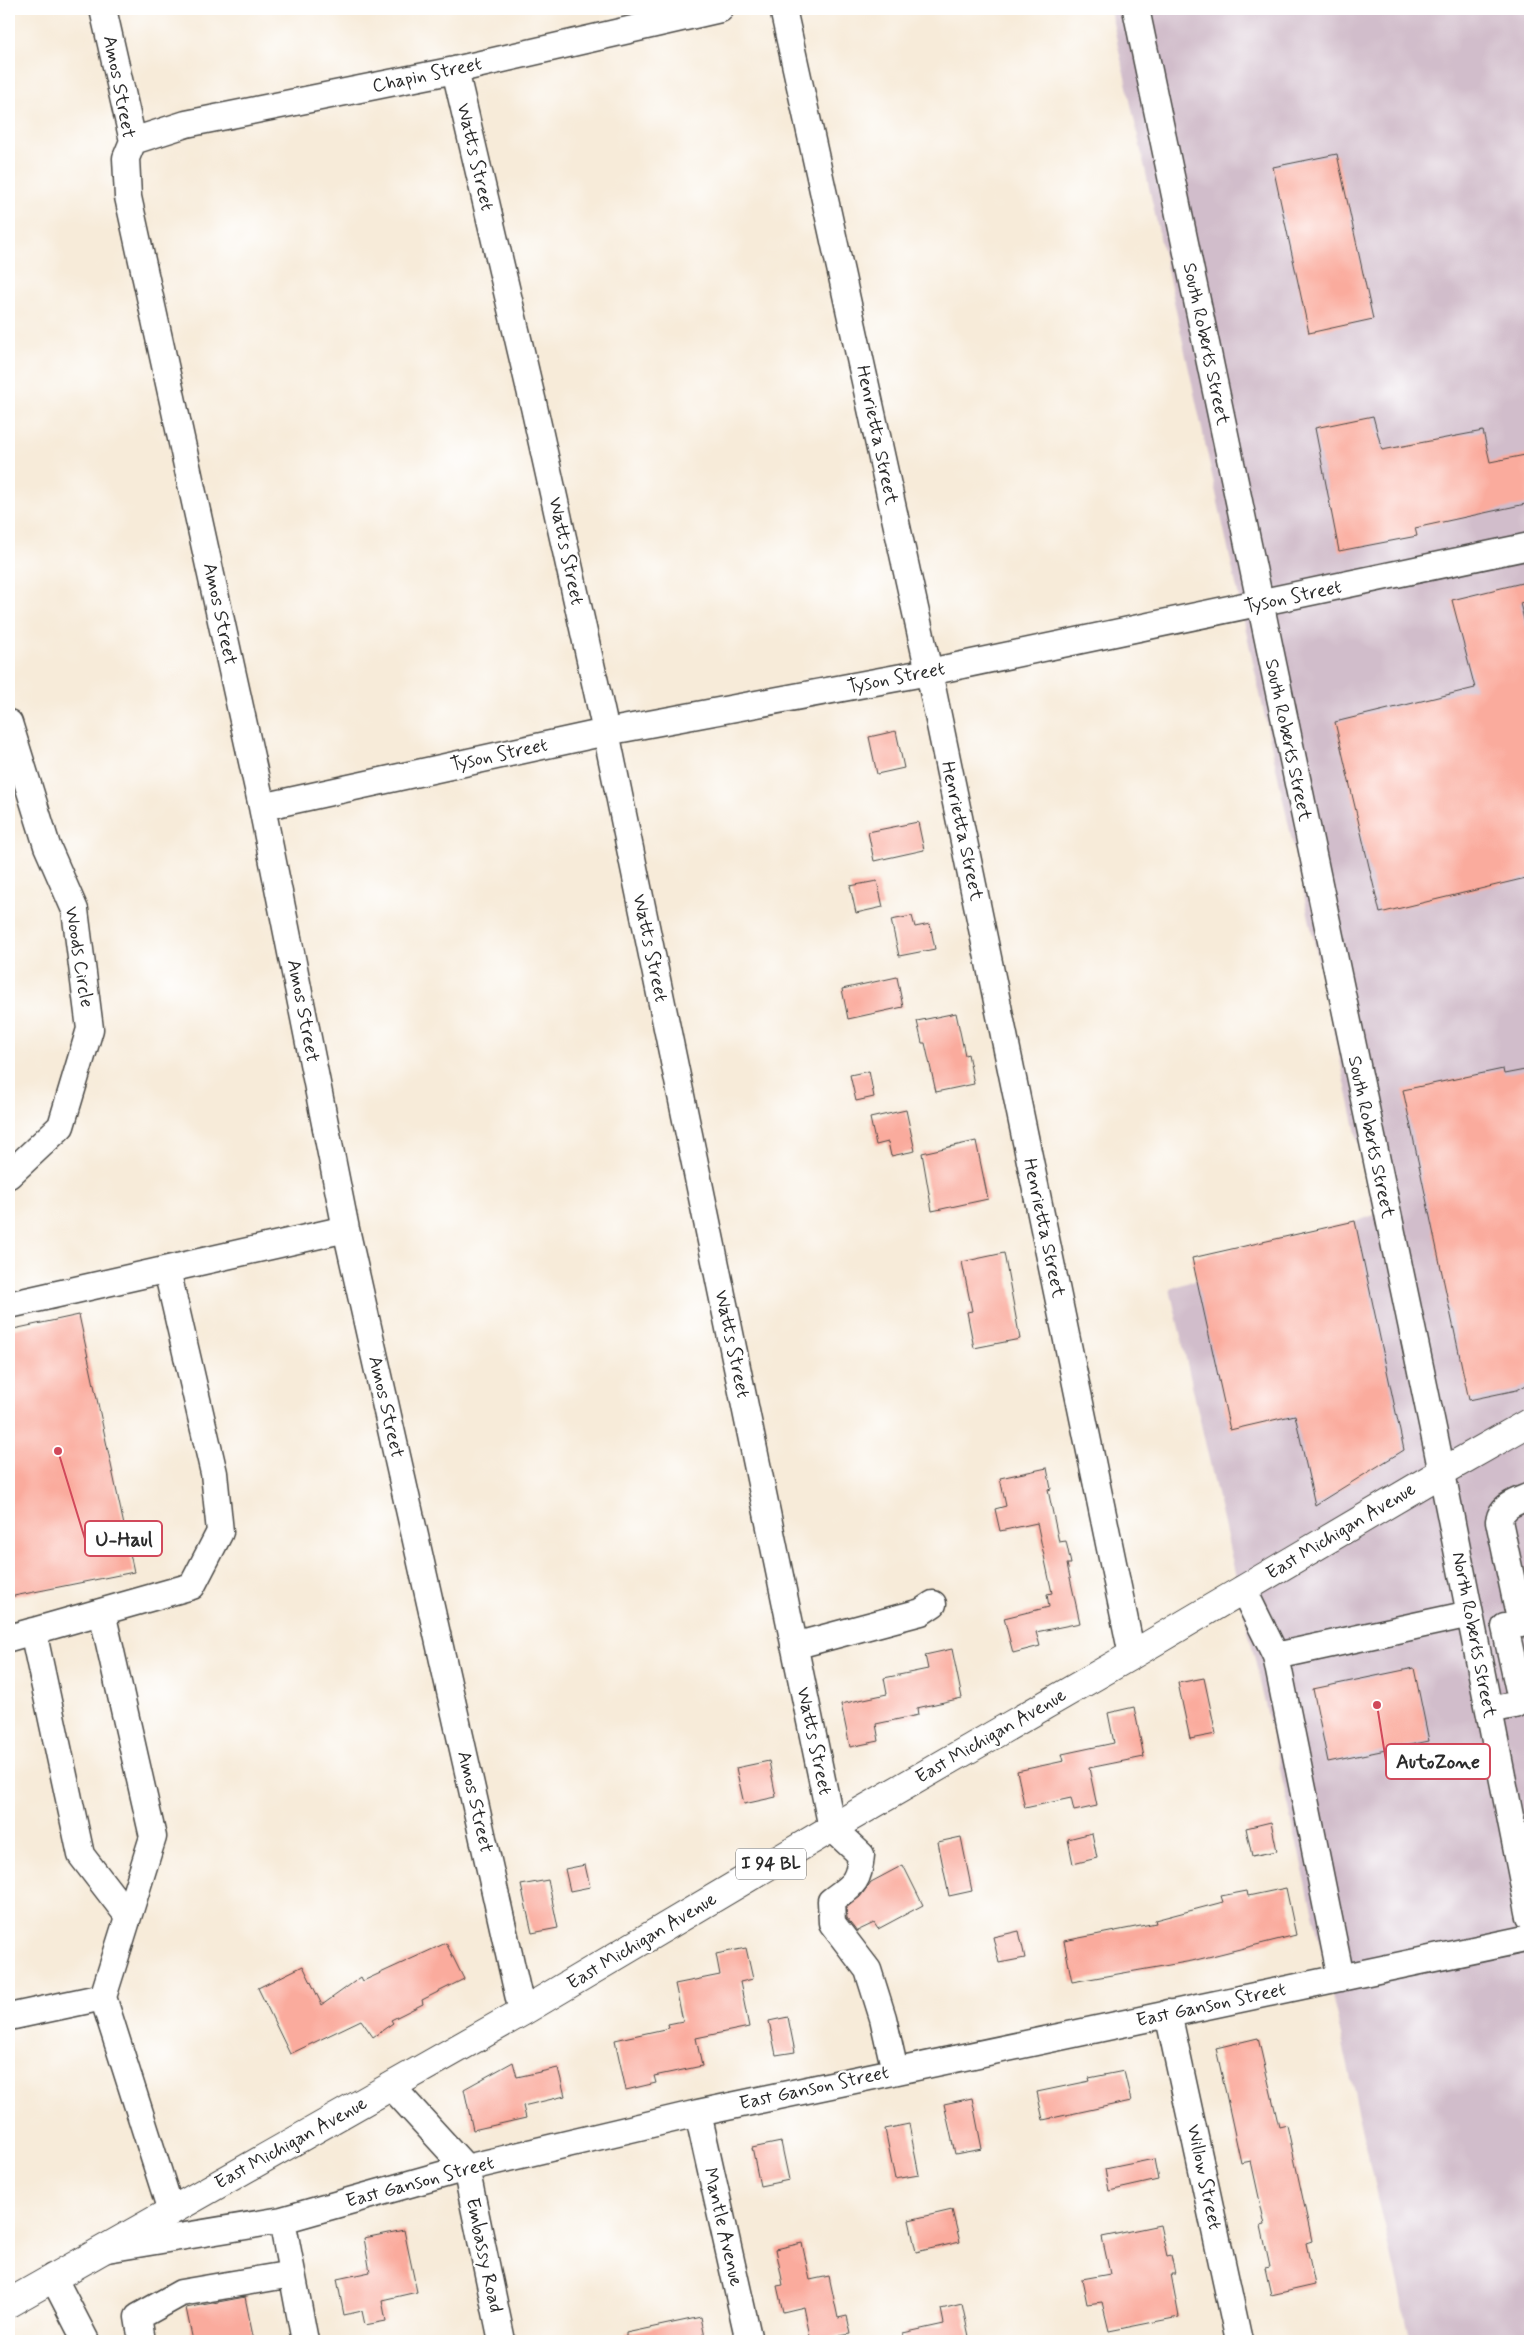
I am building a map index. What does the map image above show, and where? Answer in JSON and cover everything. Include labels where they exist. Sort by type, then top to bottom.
[{"type":"main road","name":"East Michigan Avenue","points":[[9,2303],[522,2012],[832,1828],[1132,1656],[1530,1422]]},
{"type":"street","name":"Amos Street","points":[[103,9],[133,141],[126,158],[128,197],[262,807],[346,1229],[522,2012]]},
{"type":"street","name":"Chapin Street","points":[[133,141],[186,124],[455,70],[720,9]]},
{"type":"street","name":"Henrietta Street","points":[[783,9],[929,672],[1132,1656]]},
{"type":"street","name":"South Roberts Street","points":[[1136,9],[1442,1472]]},
{"type":"street","name":"Watts Street","points":[[455,70],[534,407],[606,732],[832,1828]]},
{"type":"street","name":"Tyson Street","points":[[262,807],[606,732],[929,672],[1530,546]]},
{"type":"street","name":"Woods Circle","points":[[9,723],[47,846],[75,910],[90,1029],[61,1126],[9,1175]]},
{"type":"street","points":[[9,1306],[346,1229]]},
{"type":"street","points":[[128,1916],[81,1855],[21,1634],[192,1586],[220,1532],[214,1473],[167,1270]]},
{"type":"street","name":"North Roberts Street","points":[[1442,1472],[1530,1917]]},
{"type":"street","points":[[1489,1710],[1514,1706],[1519,1702],[1519,1625],[1499,1521],[1501,1513],[1506,1507],[1530,1496]]},
{"type":"street","points":[[1243,1589],[1276,1656],[1341,1978]]},
{"type":"street","points":[[794,1646],[921,1612],[933,1604]]},
{"type":"street","points":[[102,1612],[153,1837],[103,1998],[171,2211]]},
{"type":"street","points":[[1276,1656],[1472,1624],[1519,1625]]},
{"type":"street","points":[[832,1828],[860,1855],[859,1872],[853,1884],[830,1901],[832,1924],[868,1970],[883,2018],[895,2071]]},
{"type":"street","name":"East Ganson Street","points":[[102,2250],[282,2220],[466,2168],[698,2113],[1530,1938]]},
{"type":"street","points":[[9,2018],[103,1998]]},
{"type":"street","name":"Willow Street","points":[[1168,2014],[1239,2341]]},
{"type":"street","points":[[392,2087],[466,2168]]},
{"type":"street","name":"Mantle Avenue","points":[[698,2113],[749,2341]]},
{"type":"street","name":"Embassy Road","points":[[466,2168],[502,2341]]},
{"type":"street","points":[[282,2220],[305,2341]]},
{"type":"street","points":[[142,2341],[138,2317],[181,2293],[292,2274]]},
{"type":"street","points":[[53,2278],[86,2341]]},
{"type":"shaded area","points":[[1110,9],[1530,9],[1530,2341],[1411,2341],[1170,1289],[1374,1215]]},
{"type":"building","points":[[1337,154],[1373,319],[1309,333],[1273,167]]},
{"type":"building","points":[[1373,416],[1382,450],[1483,431],[1490,462],[1530,454],[1530,503],[1415,528],[1417,536],[1339,551],[1315,428]]},
{"type":"building","points":[[1530,581],[1530,600],[1520,603],[1530,644],[1530,877],[1380,913],[1335,722],[1475,688],[1452,600]]},
{"type":"building","points":[[896,731],[904,768],[877,774],[869,737]]},
{"type":"building","points":[[918,822],[924,850],[874,861],[868,832]]},
{"type":"building","points":[[877,881],[883,907],[856,913],[850,886]]},
{"type":"building","points":[[912,916],[915,927],[930,924],[935,949],[899,956],[891,920]]},
{"type":"building","points":[[897,977],[903,1007],[848,1019],[842,989]]},
{"type":"building","points":[[956,1013],[965,1055],[968,1054],[974,1084],[936,1092],[925,1043],[922,1043],[917,1021]]},
{"type":"building","points":[[1503,1069],[1504,1074],[1530,1069],[1530,1383],[1517,1390],[1469,1400],[1403,1090]]},
{"type":"building","points":[[869,1071],[874,1097],[856,1101],[850,1075]]},
{"type":"building","points":[[906,1110],[915,1151],[891,1156],[888,1142],[876,1145],[870,1118]]},
{"type":"building","points":[[976,1141],[988,1199],[932,1211],[922,1153]]},
{"type":"building","points":[[1355,1221],[1404,1450],[1315,1505],[1295,1415],[1230,1430],[1192,1258]]},
{"type":"building","points":[[1004,1253],[1020,1339],[974,1348],[967,1312],[972,1311],[962,1262]]},
{"type":"building","points":[[79,1315],[134,1572],[9,1597],[9,1330]]},
{"type":"building","points":[[1047,1468],[1051,1489],[1048,1490],[1059,1542],[1066,1541],[1071,1564],[1067,1564],[1080,1623],[1036,1632],[1040,1646],[1013,1653],[1004,1618],[1049,1607],[1047,1594],[1052,1593],[1037,1523],[1000,1531],[995,1509],[1006,1506],[1000,1478]]},
{"type":"building","points":[[952,1649],[962,1698],[917,1708],[918,1715],[876,1724],[879,1741],[850,1747],[841,1704],[887,1694],[884,1678],[928,1669],[925,1655]]},
{"type":"building","points":[[1414,1668],[1429,1741],[1328,1762],[1313,1689]]},
{"type":"building","points":[[1204,1678],[1216,1734],[1190,1739],[1178,1683]]},
{"type":"building","points":[[1134,1707],[1144,1757],[1089,1768],[1097,1806],[1074,1811],[1071,1798],[1025,1808],[1017,1771],[1064,1761],[1062,1754],[1114,1743],[1108,1713]]},
{"type":"building","points":[[769,1761],[776,1797],[744,1804],[736,1768]]},
{"type":"building","points":[[1271,1822],[1277,1851],[1252,1856],[1246,1828]]},
{"type":"building","points":[[1092,1833],[1097,1858],[1073,1864],[1068,1839]]},
{"type":"building","points":[[961,1837],[972,1891],[949,1896],[938,1842]]},
{"type":"building","points":[[585,1865],[590,1887],[570,1891],[565,1869]]},
{"type":"building","points":[[903,1865],[923,1905],[878,1929],[874,1923],[857,1931],[847,1918],[846,1908],[860,1897],[871,1882]]},
{"type":"building","points":[[548,1880],[558,1928],[532,1933],[521,1885]]},
{"type":"building","points":[[1286,1888],[1296,1935],[1192,1961],[1072,1982],[1064,1941],[1156,1923],[1155,1920],[1223,1902],[1221,1896],[1247,1891],[1248,1896]]},
{"type":"building","points":[[1019,1931],[1025,1958],[999,1963],[993,1937]]},
{"type":"building","points":[[446,1943],[464,1979],[422,2000],[423,2004],[391,2020],[393,2023],[373,2037],[361,2020],[290,2054],[258,1988],[303,1966],[322,2005],[361,1977],[363,1981]]},
{"type":"building","points":[[746,1948],[753,1979],[740,1982],[749,2027],[696,2038],[702,2066],[654,2076],[656,2083],[626,2090],[615,2040],[669,2028],[668,2024],[683,2021],[675,1984],[720,1975],[716,1954]]},
{"type":"building","points":[[788,2017],[795,2052],[776,2055],[769,2021]]},
{"type":"building","points":[[1258,2038],[1279,2127],[1287,2125],[1312,2241],[1306,2243],[1315,2285],[1271,2295],[1265,2268],[1270,2267],[1261,2226],[1265,2225],[1251,2161],[1241,2163],[1216,2048]]},
{"type":"building","points":[[513,2062],[517,2077],[558,2068],[565,2096],[523,2106],[526,2118],[473,2130],[464,2089]]},
{"type":"building","points":[[1124,2071],[1131,2101],[1043,2120],[1037,2092],[1090,2081],[1089,2078]]},
{"type":"building","points":[[972,2098],[982,2149],[955,2154],[944,2104]]},
{"type":"building","points":[[909,2124],[919,2175],[895,2179],[885,2129]]},
{"type":"building","points":[[781,2142],[789,2180],[760,2186],[752,2148]]},
{"type":"building","points":[[1154,2159],[1158,2180],[1109,2191],[1105,2169]]},
{"type":"building","points":[[952,2210],[960,2242],[916,2252],[909,2220]]},
{"type":"building","points":[[1160,2225],[1167,2256],[1171,2255],[1175,2274],[1171,2274],[1179,2317],[1109,2331],[1102,2302],[1087,2304],[1082,2279],[1110,2274],[1102,2237]]},
{"type":"building","points":[[404,2230],[417,2292],[382,2300],[386,2321],[365,2325],[362,2311],[344,2315],[337,2279],[370,2272],[364,2238]]},
{"type":"building","points":[[802,2243],[810,2280],[829,2276],[838,2318],[847,2316],[851,2334],[811,2341],[804,2307],[783,2312],[777,2286],[783,2285],[776,2249]]},
{"type":"building","points":[[245,2297],[254,2341],[193,2341],[186,2308]]},
{"type":"building","points":[[962,2304],[970,2341],[904,2341],[903,2333],[944,2324],[941,2309]]},
{"type":"building","points":[[701,2317],[706,2341],[626,2341],[626,2333]]},
{"type":"place","name":"U-Haul","points":[[58,1451]]},
{"type":"place","name":"AutoZone","points":[[1377,1705]]}]
